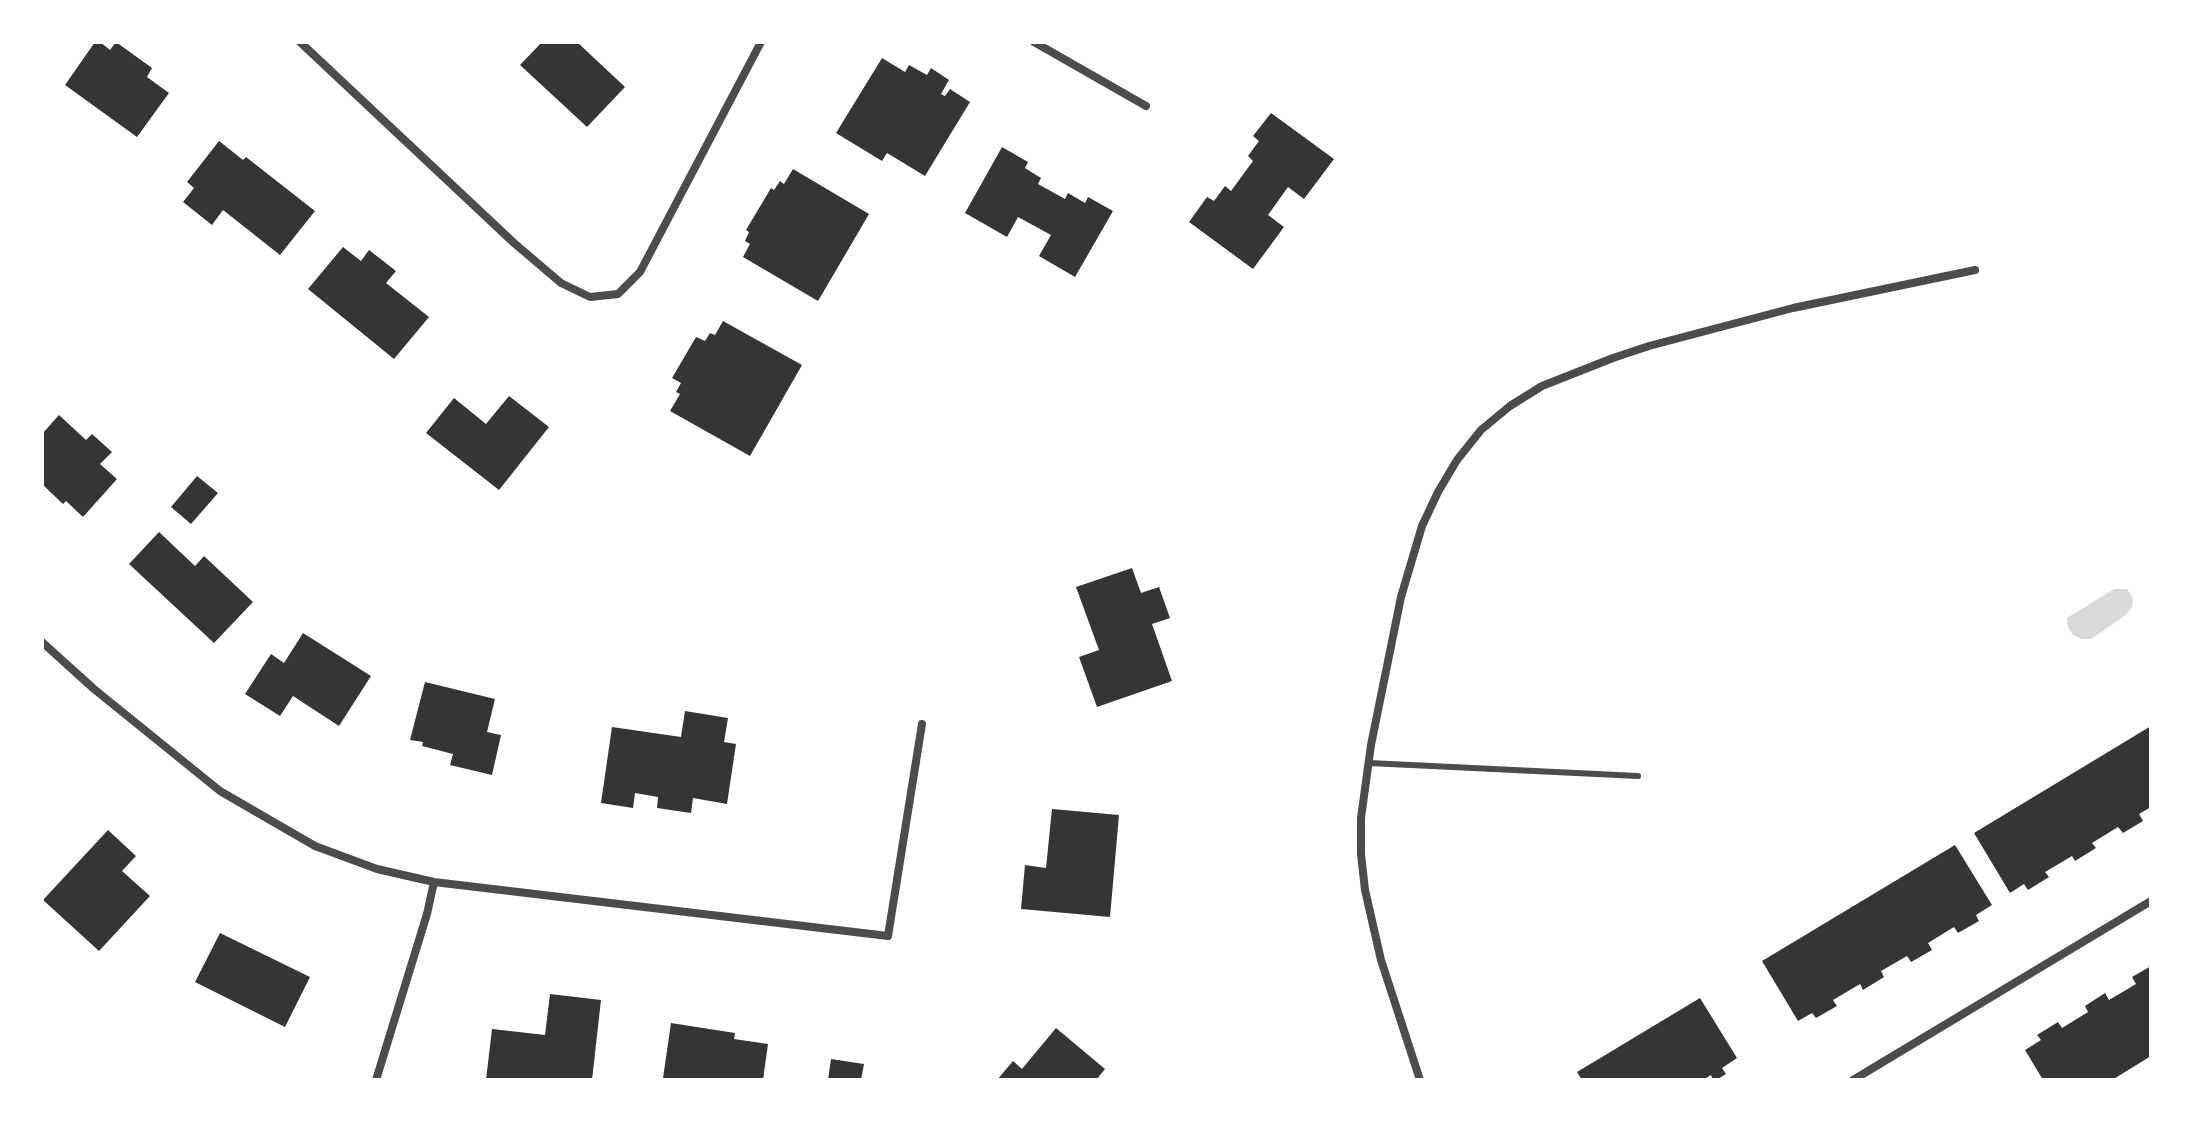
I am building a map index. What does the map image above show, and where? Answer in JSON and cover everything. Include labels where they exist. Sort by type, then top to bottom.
[{"type":"street","points":[[300,42],[514,243],[561,283],[590,297],[618,294],[640,272],[761,42]]},
{"type":"street","points":[[1034,42],[1146,106]]},
{"type":"street","points":[[1420,1080],[1381,960],[1365,890],[1361,818],[1401,597],[1422,526],[1457,460],[1481,430],[1510,406],[1542,386],[1613,358],[1793,308],[1975,270]]},
{"type":"street","points":[[42,642],[94,689],[220,791],[315,846],[377,869],[434,882],[888,936],[922,724]]},
{"type":"street","points":[[376,1080],[434,882]]},
{"type":"street","points":[[1853,1080],[2151,901]]},
{"type":"lane","points":[[1369,763],[1638,776]]},
{"type":"shaded area","points":[[2114,589],[2127,589],[2133,598],[2132,608],[2091,639],[2073,635],[2067,618]]},
{"type":"building","points":[[95,42],[110,50],[116,42],[152,68],[147,77],[169,93],[137,137],[65,85]]},
{"type":"building","points":[[542,42],[577,42],[625,87],[587,127],[520,65]]},
{"type":"building","points":[[882,58],[905,72],[909,65],[927,75],[931,68],[949,80],[941,94],[945,96],[950,89],[970,102],[925,176],[887,153],[882,161],[836,133]]},
{"type":"building","points":[[1271,113],[1334,159],[1304,199],[1288,187],[1268,215],[1284,227],[1253,269],[1189,222],[1207,197],[1214,201],[1225,186],[1231,191],[1253,161],[1248,156],[1259,141],[1253,136]]},
{"type":"building","points":[[219,141],[243,160],[246,157],[315,211],[280,255],[223,210],[212,225],[183,202],[194,188],[187,182]]},
{"type":"building","points":[[1002,147],[1028,162],[1025,168],[1041,178],[1038,184],[1065,199],[1068,193],[1085,203],[1088,197],[1113,211],[1075,277],[1039,256],[1051,235],[1018,217],[1007,237],[965,213]]},
{"type":"building","points":[[793,169],[869,214],[818,301],[743,257],[750,244],[745,241],[749,232],[746,230],[771,188],[774,190],[780,181],[784,184]]},
{"type":"building","points":[[343,247],[361,261],[369,250],[396,271],[386,283],[429,317],[394,359],[308,289]]},
{"type":"building","points":[[723,321],[802,365],[750,456],[670,411],[680,394],[676,392],[681,383],[672,378],[696,337],[705,341],[710,333],[715,335]]},
{"type":"building","points":[[509,396],[549,427],[499,490],[426,433],[454,398],[486,424]]},
{"type":"building","points":[[59,415],[86,440],[92,434],[112,452],[100,464],[117,479],[83,517],[66,501],[63,504],[42,484],[42,434]]},
{"type":"building","points":[[197,476],[218,493],[191,524],[171,507]]},
{"type":"building","points":[[159,532],[195,566],[204,556],[253,602],[214,643],[129,564]]},
{"type":"building","points":[[1132,568],[1141,593],[1159,587],[1170,618],[1152,624],[1172,681],[1097,707],[1079,657],[1099,650],[1076,587]]},
{"type":"building","points":[[303,633],[371,676],[339,726],[293,696],[280,716],[245,694],[271,654],[284,663]]},
{"type":"building","points":[[425,682],[495,699],[487,732],[501,735],[492,775],[450,765],[453,754],[410,740]]},
{"type":"building","points":[[685,711],[728,718],[724,742],[736,744],[727,804],[693,798],[691,813],[657,808],[658,797],[635,793],[633,808],[601,803],[612,727],[681,737]]},
{"type":"building","points":[[2151,726],[2151,807],[2139,814],[2143,821],[2123,833],[2118,827],[2092,843],[2096,848],[2075,861],[2072,856],[2045,872],[2049,877],[2028,890],[2024,884],[2010,893],[1974,833]]},
{"type":"building","points":[[1052,809],[1119,815],[1110,917],[1021,909],[1025,865],[1046,868]]},
{"type":"building","points":[[108,830],[136,856],[122,871],[150,896],[99,951],[43,900]]},
{"type":"building","points":[[1955,845],[1992,905],[1976,915],[1979,921],[1958,933],[1954,927],[1928,943],[1932,950],[1911,962],[1907,956],[1881,971],[1884,977],[1863,990],[1860,984],[1833,1000],[1837,1006],[1816,1018],[1812,1013],[1798,1021],[1762,961]]},
{"type":"building","points":[[220,933],[310,977],[285,1027],[195,982]]},
{"type":"building","points":[[2151,966],[2151,1056],[2112,1080],[2043,1080],[2025,1050],[2041,1040],[2037,1035],[2058,1022],[2062,1028],[2088,1012],[2085,1006],[2105,993],[2109,1000],[2136,984],[2132,977]]},
{"type":"building","points":[[550,994],[601,1000],[592,1080],[486,1080],[492,1029],[545,1035]]},
{"type":"building","points":[[1700,998],[1737,1058],[1722,1068],[1726,1074],[1716,1080],[1711,1075],[1703,1080],[1582,1080],[1577,1072]]},
{"type":"building","points":[[671,1023],[735,1033],[734,1039],[768,1044],[763,1080],[663,1078]]},
{"type":"building","points":[[1056,1028],[1105,1069],[1096,1080],[997,1080],[1013,1061],[1022,1069]]},
{"type":"building","points":[[831,1059],[864,1064],[861,1080],[828,1080]]}]
